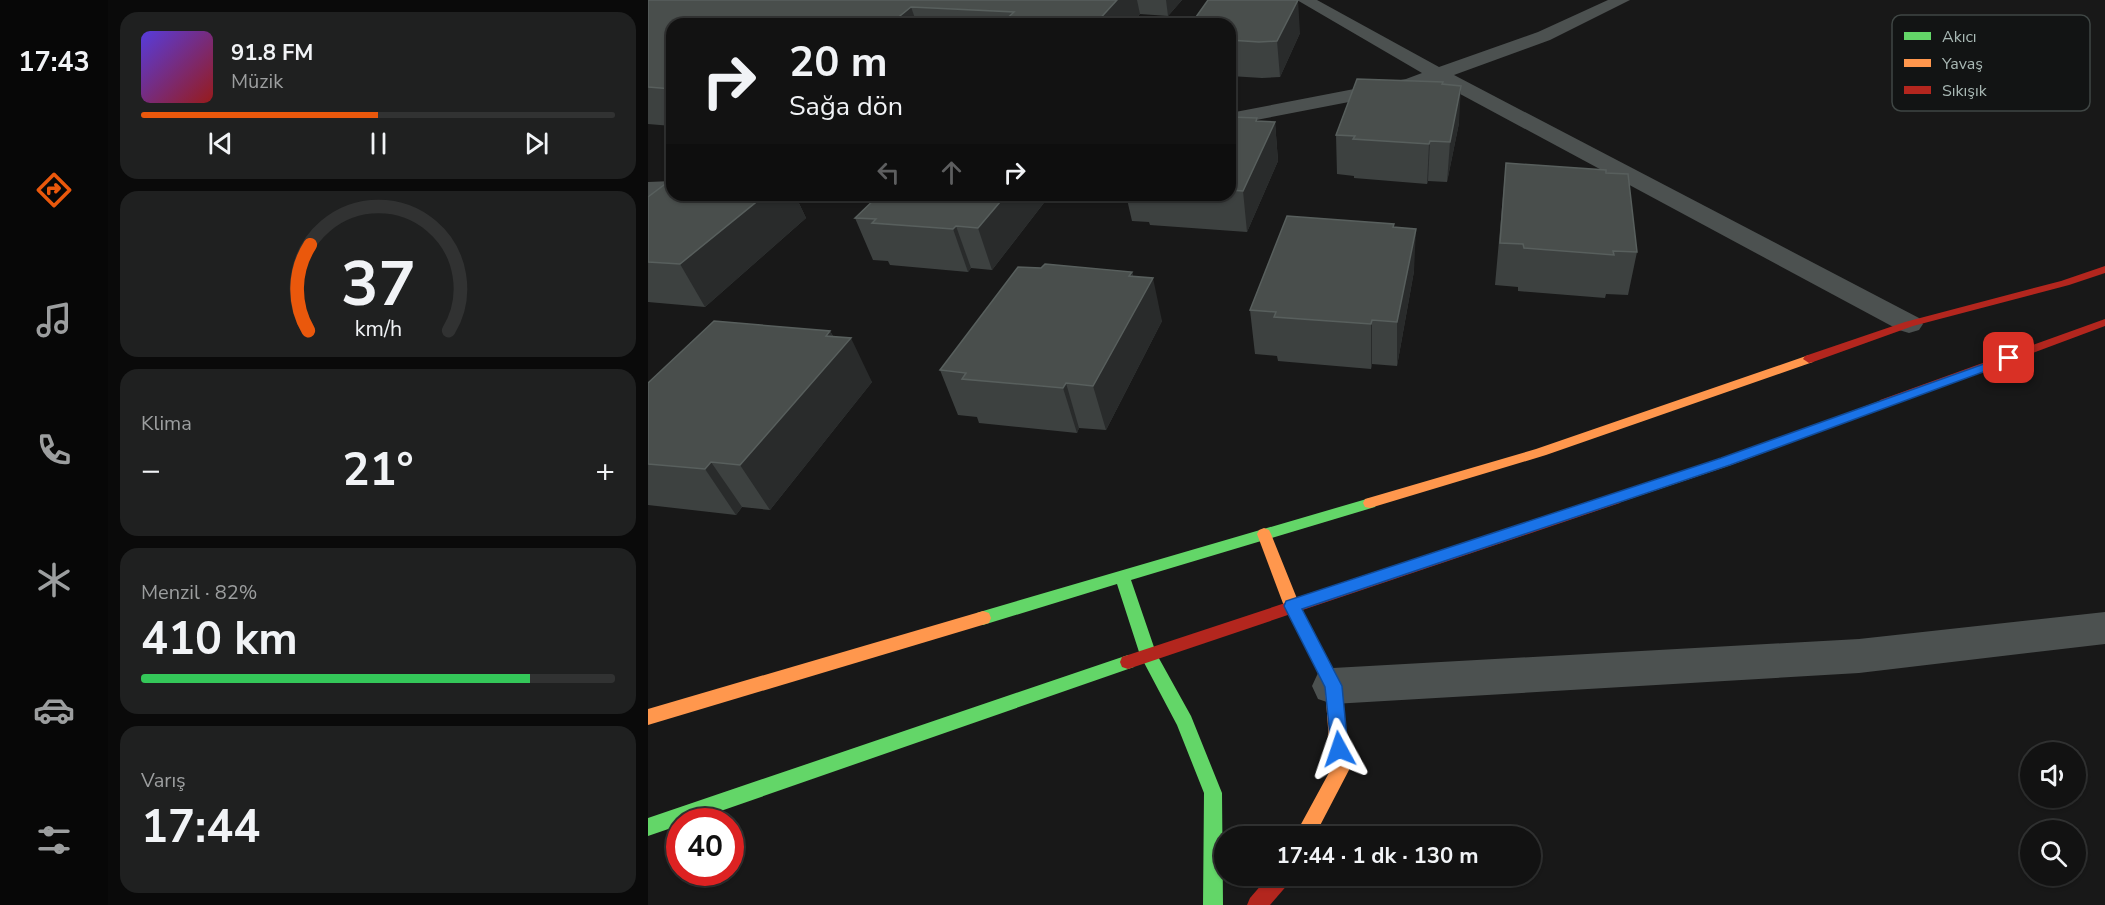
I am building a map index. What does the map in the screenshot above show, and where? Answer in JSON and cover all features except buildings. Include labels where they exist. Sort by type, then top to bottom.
[{"type":"main road","points":[[648,717],[1541,452],[1909,324],[2065,283],[2105,269]]},
{"type":"main road","points":[[648,827],[1292,606],[1726,462],[2105,322]]},
{"type":"main road","points":[[1264,534],[1292,606],[1333,686],[1340,770],[1310,826]]},
{"type":"main road","points":[[1122,577],[1148,655],[1185,722],[1213,793],[1213,905]]},
{"type":"main road","points":[[1257,905],[1273,886]]},
{"type":"street","points":[[1305,0],[1437,74],[1909,324]]},
{"type":"street","points":[[1236,118],[1411,84],[1544,36],[1622,0]]},
{"type":"street","points":[[648,189],[666,188]]},
{"type":"street","points":[[1333,686],[1859,656],[2105,628]]},
{"type":"traffic: fast","points":[[983,618],[1370,503]]},
{"type":"traffic: fast","points":[[1122,577],[1148,655],[1185,722],[1213,793],[1213,905]]},
{"type":"traffic: fast","points":[[648,827],[1128,662]]},
{"type":"traffic: slow","points":[[1370,503],[1541,452],[1809,359]]},
{"type":"traffic: slow","points":[[1615,499],[1726,462],[1885,403]]},
{"type":"traffic: slow","points":[[1264,534],[1292,606],[1333,686],[1340,770],[1310,826]]},
{"type":"traffic: slow","points":[[648,717],[983,618]]},
{"type":"traffic: jam","points":[[1809,359],[1909,324],[2065,283],[2105,269]]},
{"type":"traffic: jam","points":[[1885,403],[2105,322]]},
{"type":"traffic: jam","points":[[1128,662],[1615,499]]},
{"type":"traffic: jam","points":[[1257,905],[1273,886]]},
{"type":"route","points":[[1339,749],[1333,686],[1311,648],[1292,606],[1726,462],[2009,358]]}]
